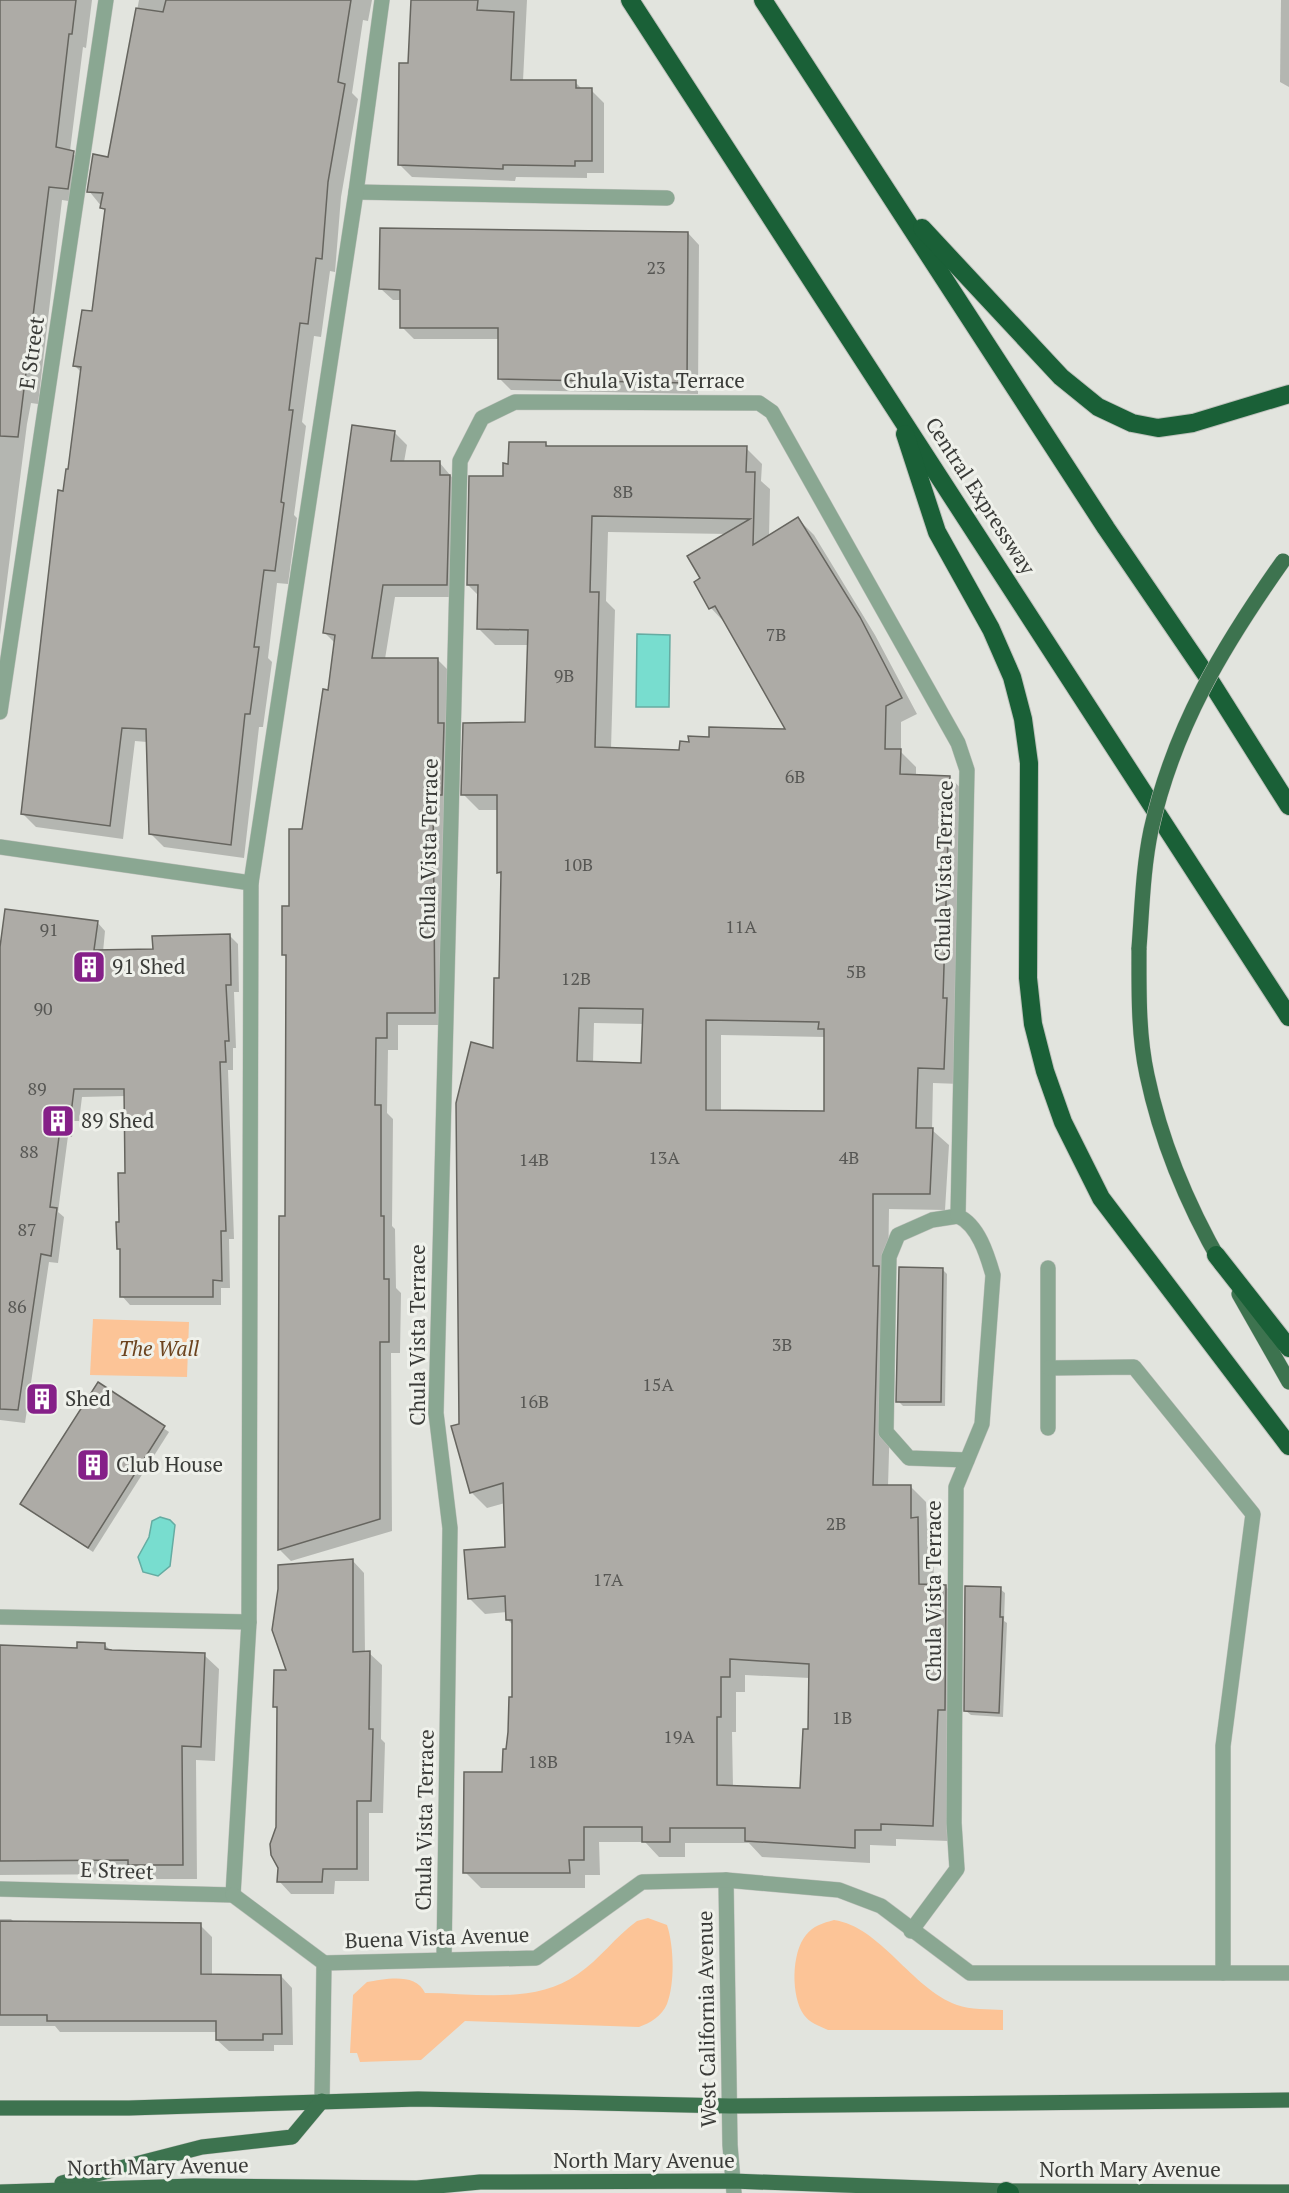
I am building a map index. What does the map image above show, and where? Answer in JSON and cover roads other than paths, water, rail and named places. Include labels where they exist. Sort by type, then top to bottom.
[{"type":"highway","name":"Central Expressway","points":[[630,0],[1289,1017]]},
{"type":"highway","points":[[763,0],[892,195],[1106,528],[1209,679],[1289,806]]},
{"type":"highway","points":[[892,195],[1061,377],[1098,407],[1132,423],[1158,428],[1193,423],[1289,394]]},
{"type":"highway","points":[[895,407],[937,532],[991,629],[1012,677],[1023,719],[1029,763],[1028,978],[1033,1024],[1045,1071],[1063,1122],[1101,1198],[1289,1446]]},
{"type":"highway","points":[[1216,1255],[1289,1348]]},
{"type":"main road","points":[[1286,559],[1211,671],[1169,770],[1151,831],[1139,948],[1139,1005],[1147,1074],[1167,1151],[1216,1255],[1289,1382]]},
{"type":"main road","points":[[0,2108],[129,2108],[322,2100],[466,2100],[730,2106],[1289,2100]]},
{"type":"main road","points":[[36,2190],[202,2147],[292,2137],[322,2100]]},
{"type":"main road","name":"North Mary Avenue","points":[[0,2192],[194,2186],[417,2188],[480,2182],[1008,2192],[1289,2192]]},
{"type":"street","name":"E Street","points":[[0,712],[106,0]]},
{"type":"street","points":[[233,1895],[249,1622],[251,883],[356,192],[382,0]]},
{"type":"street","points":[[356,192],[667,198]]},
{"type":"street","name":"Chula Vista Terrace","points":[[444,1959],[450,1528],[436,1413],[460,461],[482,418],[515,402],[759,403],[771,412],[958,743],[967,770],[958,1216],[968,1220],[986,1251],[993,1275],[982,1424],[956,1487],[954,1822],[957,1869],[911,1931]]},
{"type":"street","points":[[0,847],[251,883]]},
{"type":"street","points":[[958,1216],[932,1220],[898,1235],[889,1257],[886,1432],[909,1458],[967,1460]]},
{"type":"street","points":[[1048,1268],[1048,1428]]},
{"type":"street","points":[[1049,1368],[1134,1367],[1253,1514],[1223,1746],[1223,1973]]},
{"type":"street","points":[[0,1617],[249,1622]]},
{"type":"street","name":"Buena Vista Avenue","points":[[233,1895],[324,1964],[536,1958],[642,1882],[726,1881],[839,1890],[881,1906],[911,1931],[970,1973],[1289,1973]]},
{"type":"street","name":"West California Avenue","points":[[726,1881],[730,2106],[734,2187]]},
{"type":"street","name":"E Street","points":[[0,1889],[233,1895]]},
{"type":"street","name":"Buena Vista Avenue","points":[[322,2100],[324,1964]]},
{"type":"water","points":[[637,634],[670,635],[669,707],[636,707]]},
{"type":"water","points":[[160,1517],[170,1520],[175,1525],[170,1566],[158,1576],[143,1572],[138,1557],[149,1537],[152,1521]]},
{"type":"place","name":"91 Shed","points":[[89,967]]},
{"type":"place","name":"89 Shed","points":[[58,1121]]},
{"type":"place","name":"Shed","points":[[42,1399]]},
{"type":"place","name":"Club House","points":[[93,1465]]},
{"type":"park label","name":"The Wall","points":[[159,1349]]}]
